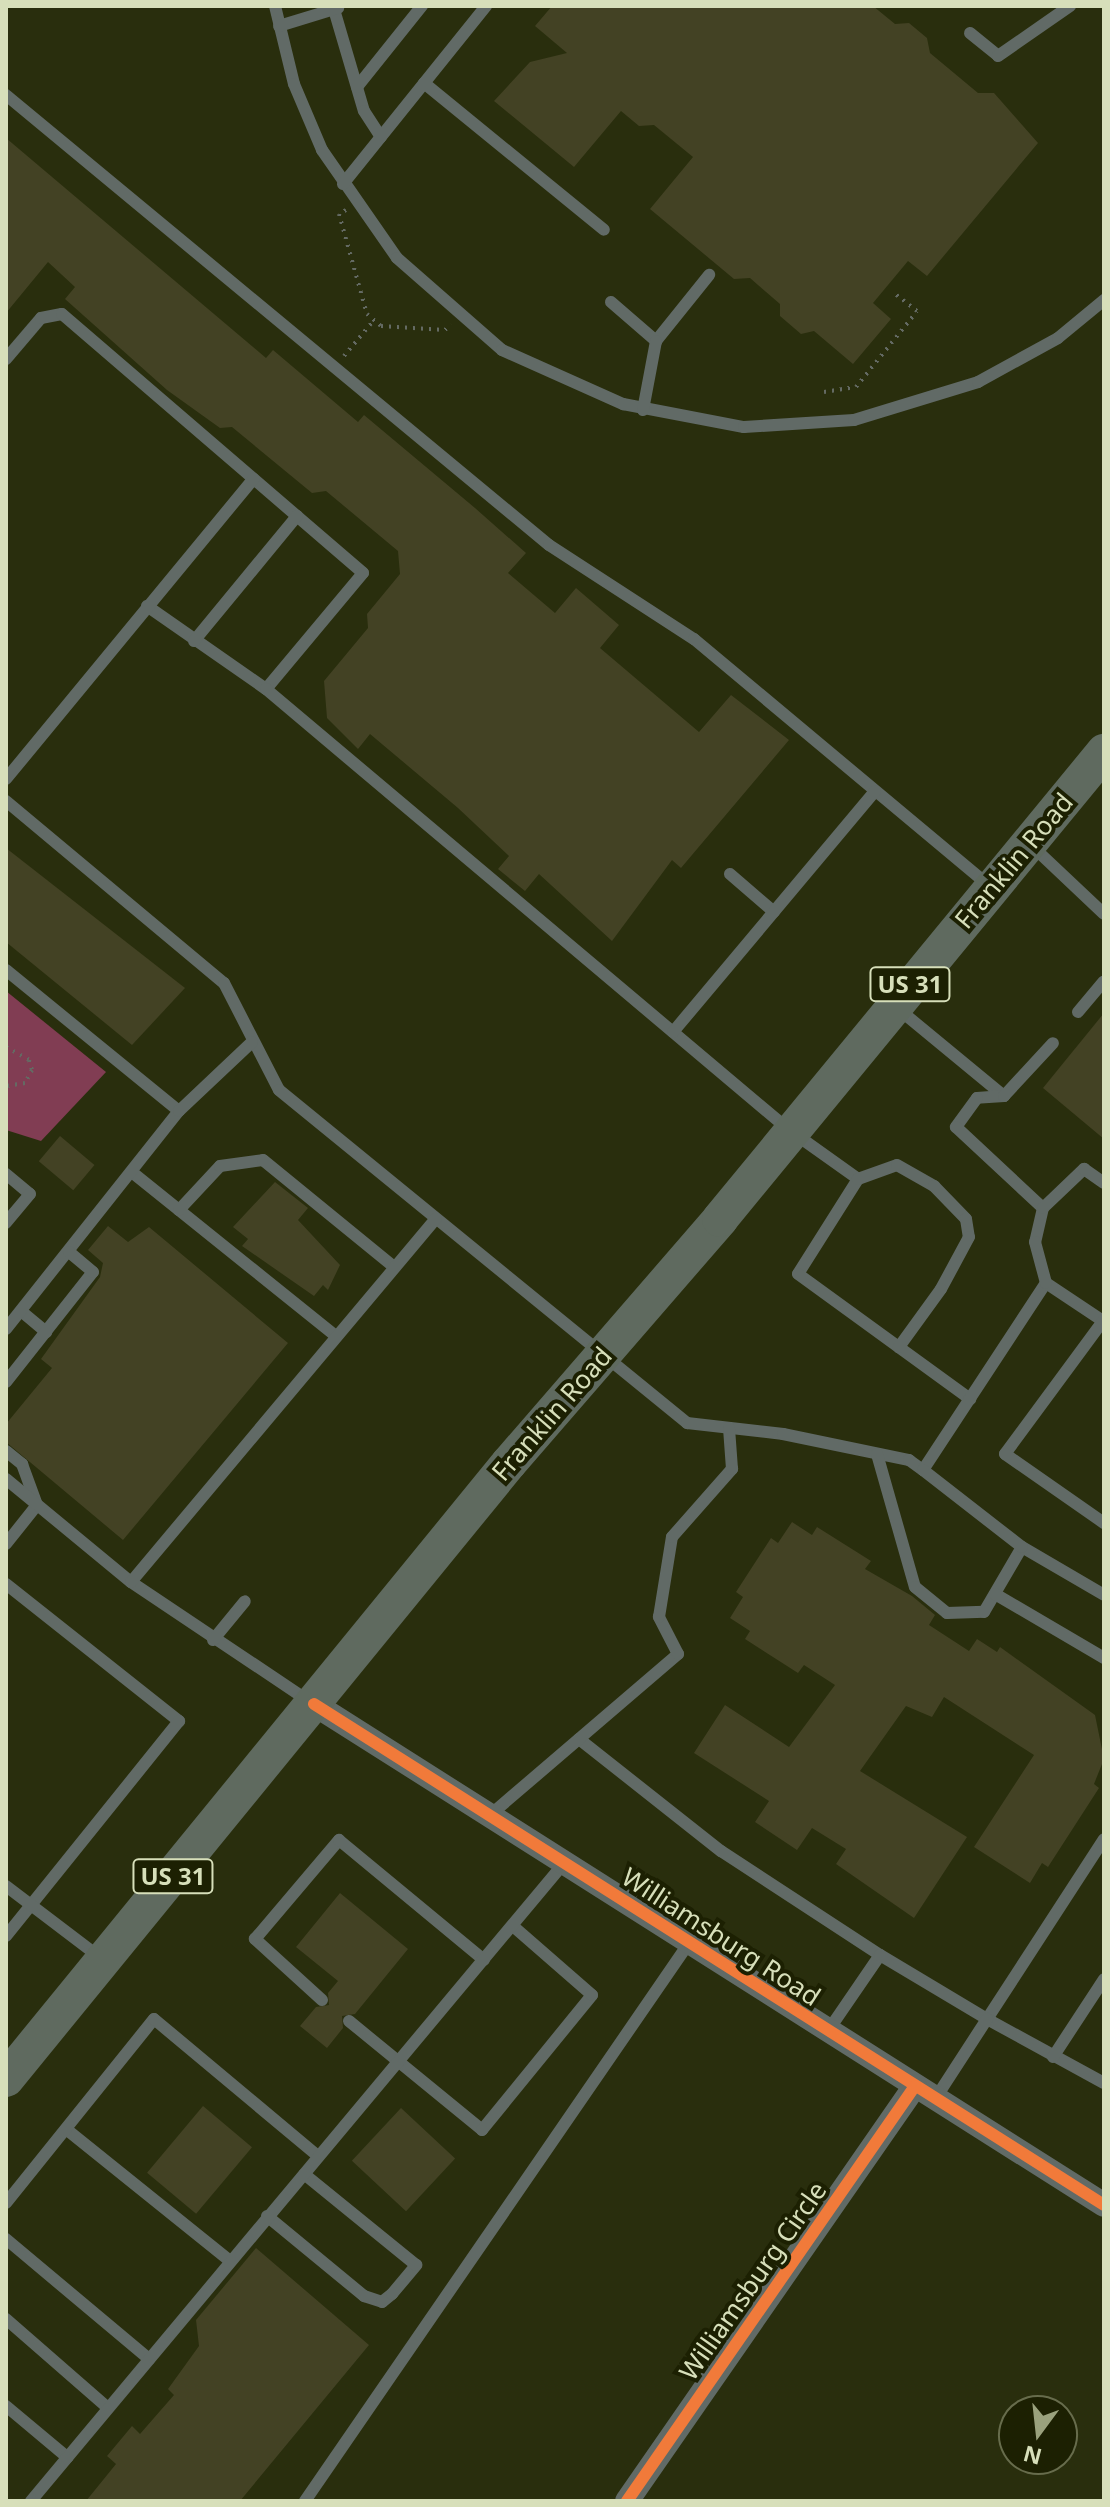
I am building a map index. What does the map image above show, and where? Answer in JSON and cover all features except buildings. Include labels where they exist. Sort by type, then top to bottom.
[{"type":"main road","name":"Franklin Road","points":[[6,2079],[788,1129],[1104,752]]},
{"type":"street","name":"Williamsburg Road","points":[[314,1704],[1104,2205]]},
{"type":"street","name":"Williamsburg Circle","points":[[627,2501],[925,2093]]},
{"type":"lane","points":[[275,6],[306,115],[354,203],[397,258],[458,316],[538,369],[643,410],[744,427],[830,424],[889,412],[939,398],[1030,356],[1104,300]]},
{"type":"lane","points":[[357,87],[422,6]]},
{"type":"lane","points":[[343,184],[486,6]]},
{"type":"lane","points":[[970,33],[998,56],[1070,6]]},
{"type":"lane","points":[[279,26],[336,8],[357,87],[381,137]]},
{"type":"lane","points":[[424,83],[604,230]]},
{"type":"lane","points":[[6,95],[549,545],[694,639],[991,888]]},
{"type":"lane","points":[[643,410],[656,341],[709,275]]},
{"type":"lane","points":[[611,302],[656,341]]},
{"type":"lane","points":[[6,359],[41,318],[62,314],[363,573],[266,689]]},
{"type":"lane","points":[[6,779],[253,479]]},
{"type":"lane","points":[[194,641],[297,516]]},
{"type":"lane","points":[[147,606],[266,689],[788,1129],[858,1179]]},
{"type":"lane","points":[[673,1032],[875,791]]},
{"type":"lane","points":[[6,801],[224,983],[279,1090],[601,1358],[687,1423],[877,1454],[923,1470],[1022,1547],[1104,1595]]},
{"type":"lane","points":[[1028,843],[1104,914]]},
{"type":"lane","points":[[730,874],[774,912]]},
{"type":"lane","points":[[6,970],[179,1111]]},
{"type":"lane","points":[[1078,1012],[1104,981]]},
{"type":"lane","points":[[893,1004],[1004,1096]]},
{"type":"lane","points":[[6,1329],[133,1173],[179,1111],[252,1042]]},
{"type":"lane","points":[[1043,1208],[956,1127],[977,1098],[1004,1096],[1053,1043]]},
{"type":"lane","points":[[179,1210],[220,1166],[263,1160],[394,1267]]},
{"type":"lane","points":[[899,1347],[969,1237],[966,1219],[934,1186],[897,1165],[858,1179],[798,1274],[970,1399]]},
{"type":"lane","points":[[1104,1183],[1084,1169],[1043,1208],[1035,1242],[1046,1283],[1103,1321],[1005,1454],[1104,1523]]},
{"type":"lane","points":[[133,1173],[336,1336]]},
{"type":"lane","points":[[6,1174],[30,1194],[6,1223]]},
{"type":"lane","points":[[131,1582],[436,1219]]},
{"type":"lane","points":[[6,1382],[93,1272],[69,1252]]},
{"type":"lane","points":[[923,1470],[1046,1283]]},
{"type":"lane","points":[[21,1311],[46,1332]]},
{"type":"lane","points":[[489,1816],[678,1654],[659,1617],[672,1537],[732,1469],[729,1428]]},
{"type":"lane","points":[[6,1451],[22,1464],[37,1505]]},
{"type":"lane","points":[[877,1454],[915,1587],[947,1613],[984,1612],[1022,1547]]},
{"type":"lane","points":[[6,1479],[131,1582],[213,1640],[314,1704]]},
{"type":"lane","points":[[6,1544],[37,1505]]},
{"type":"lane","points":[[6,1584],[179,1721],[6,1936]]},
{"type":"lane","points":[[995,1594],[1104,1658]]},
{"type":"lane","points":[[213,1640],[245,1601]]},
{"type":"lane","points":[[579,1739],[721,1851],[880,1955],[1053,2057],[1104,2083]]},
{"type":"lane","points":[[925,2093],[987,2019],[1104,1839]]},
{"type":"lane","points":[[322,2000],[255,1939],[339,1840],[484,1960]]},
{"type":"lane","points":[[31,2501],[229,2260],[564,1863]]},
{"type":"lane","points":[[6,1886],[104,1960]]},
{"type":"lane","points":[[349,2021],[482,2130],[592,1995],[513,1926]]},
{"type":"lane","points":[[305,2501],[689,1943]]},
{"type":"lane","points":[[828,2031],[880,1955]]},
{"type":"lane","points":[[1053,2057],[1104,1979]]},
{"type":"lane","points":[[6,2203],[154,2019],[318,2156]]},
{"type":"lane","points":[[66,2129],[229,2260]]},
{"type":"lane","points":[[267,2216],[364,2296],[382,2302],[392,2294],[416,2265],[304,2174]]},
{"type":"lane","points":[[6,2239],[149,2359]]},
{"type":"lane","points":[[6,2319],[108,2408]]},
{"type":"lane","points":[[6,2406],[67,2457]]},
{"type":"path","points":[[354,203],[339,214],[374,320],[381,326],[445,330],[458,316]]},
{"type":"path","points":[[824,392],[856,387],[917,311],[893,292]]},
{"type":"path","points":[[335,367],[374,320]]},
{"type":"path","points":[[6,1047],[29,1060],[32,1070],[25,1083],[6,1086]]},
{"type":"shaded area","points":[[6,991],[106,1072],[41,1141],[6,1130]]},
{"type":"cycle path","points":[[314,1704],[1104,2205]]},
{"type":"cycle path","points":[[627,2501],[915,2086]]}]
